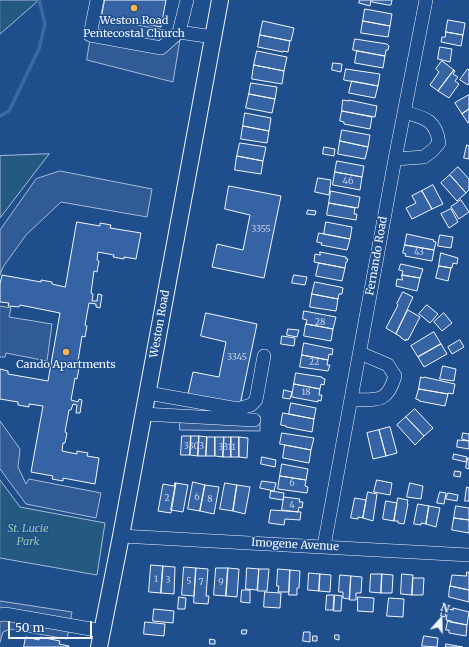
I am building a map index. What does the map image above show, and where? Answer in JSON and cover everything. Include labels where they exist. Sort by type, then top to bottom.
[{"type":"main road","name":"Weston Road","points":[[99,647],[144,414],[220,0]]},
{"type":"street","points":[[97,0],[90,35],[161,48],[179,32],[187,0]]},
{"type":"street","name":"Fernando Road","points":[[324,546],[395,159],[426,0]]},
{"type":"street","points":[[179,32],[213,37]]},
{"type":"street","points":[[395,159],[424,157],[439,143],[438,132],[427,119],[404,112]]},
{"type":"street","points":[[352,400],[378,399],[387,394],[392,388],[395,376],[388,365],[360,353]]},
{"type":"street","points":[[148,392],[238,409],[251,405],[256,400],[264,356]]},
{"type":"street","points":[[144,414],[254,420]]},
{"type":"street","name":"Imogene Avenue","points":[[121,536],[469,555]]},
{"type":"street","points":[[0,615],[5,614],[102,631]]},
{"type":"green space","points":[[0,0],[39,0],[0,34]]},
{"type":"green space","points":[[49,154],[0,218],[0,156]]},
{"type":"green space","name":"St. Lucie Park","points":[[0,480],[20,507],[105,523],[97,575],[0,558]]},
{"type":"shaded area","points":[[94,17],[181,33],[173,82],[87,60]]},
{"type":"shaded area","points":[[60,171],[152,189],[147,217],[61,202],[26,235],[3,267],[0,275],[0,230],[36,179]]},
{"type":"shaded area","points":[[0,306],[11,308],[9,317],[52,324],[47,361],[6,353],[5,357],[0,357]]},
{"type":"shaded area","points":[[180,414],[260,416],[260,431],[180,430]]},
{"type":"shaded area","points":[[0,421],[20,449],[18,467],[26,484],[29,479],[101,493],[96,518],[26,504],[0,469]]},
{"type":"shaded area","points":[[0,601],[72,612],[67,639],[10,629],[3,632],[0,642]]},
{"type":"building","name":"Weston Road Pentecostal Church","points":[[105,0],[166,0],[161,27],[102,16]]},
{"type":"building","points":[[360,0],[371,0],[370,6],[359,3]]},
{"type":"building","points":[[373,0],[392,0],[391,5],[388,5],[372,2]]},
{"type":"building","points":[[365,9],[392,14],[390,26],[363,21]]},
{"type":"building","points":[[448,20],[465,23],[463,35],[446,32]]},
{"type":"building","points":[[263,21],[294,28],[291,41],[260,35]]},
{"type":"building","points":[[363,21],[390,26],[388,37],[361,33]]},
{"type":"building","points":[[446,32],[463,35],[461,46],[441,42],[442,37],[445,37]]},
{"type":"building","points":[[260,35],[290,41],[288,52],[258,47]]},
{"type":"building","points":[[355,39],[387,44],[389,46],[388,50],[386,50],[385,56],[353,50]]},
{"type":"building","points":[[440,47],[452,49],[450,62],[438,59]]},
{"type":"building","points":[[257,51],[287,57],[284,71],[254,65]]},
{"type":"building","points":[[357,51],[385,56],[383,68],[355,63]]},
{"type":"building","points":[[442,61],[454,70],[438,91],[430,85],[439,72],[436,69]]},
{"type":"building","points":[[333,63],[342,64],[341,72],[332,70]]},
{"type":"building","points":[[254,65],[284,71],[282,84],[252,79]]},
{"type":"building","points":[[346,69],[380,74],[378,86],[344,80]]},
{"type":"building","points":[[468,69],[469,83],[468,85],[460,80]]},
{"type":"building","points":[[454,70],[455,71],[453,74],[458,77],[455,81],[459,84],[449,98],[438,91]]},
{"type":"building","points":[[352,81],[378,86],[375,98],[349,93]]},
{"type":"building","points":[[251,83],[277,87],[275,99],[249,94]]},
{"type":"building","points":[[249,94],[275,99],[272,113],[246,108]]},
{"type":"building","points":[[469,95],[469,109],[462,114],[455,103]]},
{"type":"building","points":[[343,100],[377,106],[375,117],[342,111]]},
{"type":"building","points":[[469,109],[469,123],[468,123],[462,114]]},
{"type":"building","points":[[342,111],[372,117],[370,129],[344,124],[344,122],[340,121]]},
{"type":"building","points":[[245,113],[271,118],[269,131],[243,126]]},
{"type":"building","points":[[243,126],[269,131],[267,143],[241,139]]},
{"type":"building","points":[[342,130],[370,135],[368,147],[340,141]]},
{"type":"building","points":[[340,141],[368,147],[365,159],[338,154]]},
{"type":"building","points":[[240,143],[266,147],[263,161],[237,156]]},
{"type":"building","points":[[467,145],[469,146],[469,159],[464,158]]},
{"type":"building","points":[[324,147],[335,149],[334,156],[323,154]]},
{"type":"building","points":[[237,156],[263,161],[261,174],[235,170]]},
{"type":"building","points":[[337,161],[364,166],[362,177],[335,172]]},
{"type":"building","points":[[458,167],[469,179],[469,190],[466,193],[450,175]]},
{"type":"building","points":[[335,172],[362,177],[360,190],[333,185]]},
{"type":"building","points":[[450,175],[466,193],[457,201],[441,183]]},
{"type":"building","points":[[318,178],[331,180],[329,195],[315,192]]},
{"type":"building","points":[[433,185],[443,204],[432,209],[422,191]]},
{"type":"building","points":[[229,186],[281,196],[264,278],[212,267],[217,244],[243,250],[250,215],[225,209]]},
{"type":"building","points":[[331,191],[360,197],[358,208],[329,203]]},
{"type":"building","points":[[422,191],[432,209],[412,219],[406,208],[416,203],[412,196]]},
{"type":"building","points":[[461,200],[469,212],[459,219],[451,207]]},
{"type":"building","points":[[329,203],[355,208],[354,214],[357,214],[356,220],[327,215]]},
{"type":"building","points":[[451,209],[458,222],[449,228],[441,214]]},
{"type":"building","points":[[308,210],[316,211],[315,215],[307,214]]},
{"type":"building","name":"Cando Apartments","points":[[77,222],[100,226],[100,223],[111,225],[110,228],[141,233],[136,259],[113,257],[114,255],[98,252],[97,260],[99,261],[97,272],[94,271],[91,293],[93,294],[92,301],[97,301],[98,294],[102,295],[100,308],[96,307],[96,304],[89,303],[85,325],[87,326],[85,337],[82,336],[77,367],[79,368],[77,379],[75,378],[71,400],[78,402],[79,399],[82,400],[80,413],[76,413],[77,405],[73,404],[71,410],[69,410],[65,432],[67,433],[62,451],[77,454],[77,451],[88,453],[87,456],[99,458],[95,484],[63,478],[63,481],[52,479],[53,476],[31,472],[43,406],[29,404],[29,407],[18,405],[18,402],[0,399],[0,369],[8,371],[8,374],[48,381],[60,313],[20,305],[19,307],[8,306],[9,303],[0,302],[0,284],[2,275],[41,282],[41,280],[52,282],[52,284],[65,287]]},
{"type":"building","points":[[326,222],[352,227],[350,239],[324,234]]},
{"type":"building","points":[[319,233],[350,239],[347,250],[321,245],[322,243],[317,242]]},
{"type":"building","points":[[407,234],[434,240],[433,241],[436,242],[434,250],[405,245]]},
{"type":"building","points":[[440,235],[453,237],[451,248],[438,246]]},
{"type":"building","points":[[405,245],[434,250],[432,261],[405,256],[406,254],[403,253]]},
{"type":"building","points":[[320,252],[346,257],[346,259],[348,259],[345,268],[314,262],[315,254],[320,255]]},
{"type":"building","points":[[441,253],[458,258],[457,264],[453,263],[452,268],[439,266]]},
{"type":"building","points":[[319,263],[345,268],[342,281],[316,276]]},
{"type":"building","points":[[401,264],[423,269],[420,278],[402,275],[403,271],[399,270]]},
{"type":"building","points":[[439,266],[451,268],[448,281],[436,278]]},
{"type":"building","points":[[294,275],[307,277],[305,285],[292,283]]},
{"type":"building","points":[[402,275],[420,278],[417,291],[396,286],[397,279],[402,280]]},
{"type":"building","points":[[315,282],[343,288],[342,294],[339,294],[338,299],[312,294]]},
{"type":"building","points":[[403,292],[413,297],[396,334],[386,328]]},
{"type":"building","points":[[312,294],[338,299],[336,311],[310,307]]},
{"type":"building","points":[[427,305],[438,314],[430,323],[419,314]]},
{"type":"building","points":[[408,310],[420,317],[408,340],[406,339],[406,341],[396,334]]},
{"type":"building","points":[[304,311],[336,317],[333,329],[306,324],[307,320],[303,319]]},
{"type":"building","points":[[206,313],[257,324],[240,405],[188,394],[193,372],[219,377],[226,342],[201,336]]},
{"type":"building","points":[[444,313],[452,323],[442,331],[434,322]]},
{"type":"building","points":[[306,324],[333,329],[331,341],[304,336]]},
{"type":"building","points":[[288,329],[299,330],[297,337],[287,335]]},
{"type":"building","points":[[434,332],[441,344],[418,357],[411,346]]},
{"type":"building","points":[[282,336],[295,338],[294,346],[281,344]]},
{"type":"building","points":[[460,340],[464,347],[452,354],[448,347]]},
{"type":"building","points":[[304,343],[333,349],[332,355],[329,354],[328,360],[302,355]]},
{"type":"building","points":[[441,344],[447,354],[424,367],[418,357]]},
{"type":"building","points":[[302,355],[328,360],[327,365],[330,365],[328,371],[300,367]]},
{"type":"building","points":[[443,366],[456,369],[454,381],[440,379]]},
{"type":"building","points":[[296,373],[322,377],[325,379],[324,385],[321,384],[320,389],[294,384]]},
{"type":"building","points":[[421,377],[455,384],[453,394],[419,389]]},
{"type":"building","points":[[294,384],[320,389],[319,395],[322,395],[321,401],[318,400],[318,402],[292,397]]},
{"type":"building","points":[[419,389],[448,394],[445,406],[419,401],[416,399]]},
{"type":"building","points":[[284,390],[292,392],[290,399],[283,398]]},
{"type":"building","points":[[291,403],[316,408],[314,419],[289,414]]},
{"type":"building","points":[[415,409],[433,428],[424,436],[406,417]]},
{"type":"building","points":[[283,413],[314,419],[312,432],[281,425]]},
{"type":"building","points":[[406,417],[424,436],[415,445],[397,425]]},
{"type":"building","points":[[390,427],[397,453],[386,456],[379,430]]},
{"type":"building","points":[[379,430],[386,456],[373,459],[367,433]]},
{"type":"building","points":[[282,433],[314,438],[311,450],[280,444]]},
{"type":"building","points":[[463,433],[469,434],[469,441],[462,439]]},
{"type":"building","points":[[182,436],[191,436],[190,455],[181,455]]},
{"type":"building","points":[[191,436],[199,436],[198,456],[190,455]]},
{"type":"building","points":[[199,436],[207,437],[206,456],[198,456]]},
{"type":"building","points":[[207,437],[215,437],[215,456],[206,456]]},
{"type":"building","points":[[215,437],[224,437],[223,457],[215,456]]},
{"type":"building","points":[[224,437],[231,437],[231,457],[223,457]]},
{"type":"building","points":[[231,437],[239,437],[239,457],[231,457]]},
{"type":"building","points":[[239,437],[248,438],[247,458],[239,457]]},
{"type":"building","points":[[458,440],[469,441],[469,449],[457,447]]},
{"type":"building","points":[[285,445],[311,450],[309,463],[283,458]]},
{"type":"building","points":[[454,454],[467,457],[466,462],[453,459]]},
{"type":"building","points":[[262,457],[276,460],[275,467],[261,464]]},
{"type":"building","points":[[469,458],[469,469],[466,468]]},
{"type":"building","points":[[282,464],[308,469],[306,480],[280,476]]},
{"type":"building","points":[[455,471],[461,472],[460,477],[454,476]]},
{"type":"building","points":[[280,476],[306,480],[305,486],[308,487],[307,493],[278,489]]},
{"type":"building","points":[[377,480],[392,483],[390,495],[374,492]]},
{"type":"building","points":[[262,481],[276,483],[274,491],[260,488]]},
{"type":"building","points":[[193,482],[205,485],[200,511],[188,509]]},
{"type":"building","points":[[175,483],[171,513],[158,511],[163,484],[174,486]]},
{"type":"building","points":[[176,483],[188,485],[183,512],[171,510]]},
{"type":"building","points":[[225,483],[237,485],[233,511],[220,509]]},
{"type":"building","points":[[410,483],[423,486],[421,499],[407,497]]},
{"type":"building","points":[[205,485],[219,487],[214,514],[200,511]]},
{"type":"building","points":[[237,485],[250,487],[245,514],[233,511]]},
{"type":"building","points":[[467,487],[469,488],[469,501],[465,501]]},
{"type":"building","points":[[271,491],[284,493],[283,500],[270,498]]},
{"type":"building","points":[[368,492],[377,494],[373,521],[363,518]]},
{"type":"building","points":[[440,492],[446,493],[444,504],[437,503]]},
{"type":"building","points":[[448,493],[458,495],[457,501],[446,499]]},
{"type":"building","points":[[284,497],[300,499],[299,502],[303,502],[302,508],[299,507],[298,512],[282,510]]},
{"type":"building","points":[[355,498],[366,500],[363,518],[351,518]]},
{"type":"building","points":[[398,498],[408,500],[404,524],[394,521]]},
{"type":"building","points":[[386,501],[397,503],[394,521],[383,519]]},
{"type":"building","points":[[418,504],[429,506],[426,524],[414,524]]},
{"type":"building","points":[[429,506],[440,508],[436,527],[426,524]]},
{"type":"building","points":[[456,506],[469,508],[469,520],[454,518]]},
{"type":"building","points":[[271,510],[301,512],[300,520],[285,519],[284,525],[269,523]]},
{"type":"building","points":[[454,518],[469,520],[469,533],[452,530]]},
{"type":"building","points":[[151,565],[163,566],[161,593],[149,592]]},
{"type":"building","points":[[163,566],[175,567],[174,594],[161,593]]},
{"type":"building","points":[[184,567],[196,568],[194,596],[182,595]]},
{"type":"building","points":[[196,568],[208,569],[206,596],[209,596],[208,604],[194,603]]},
{"type":"building","points":[[216,568],[228,568],[226,596],[214,595]]},
{"type":"building","points":[[228,568],[239,569],[237,597],[226,596]]},
{"type":"building","points":[[247,568],[259,569],[257,590],[246,589]]},
{"type":"building","points":[[259,569],[269,569],[267,591],[258,591]]},
{"type":"building","points":[[278,569],[290,570],[289,592],[278,592]]},
{"type":"building","points":[[290,570],[300,571],[297,595],[289,595]]},
{"type":"building","points":[[467,572],[469,572],[469,590],[450,586],[452,575],[466,576]]},
{"type":"building","points":[[309,573],[320,574],[319,591],[308,590]]},
{"type":"building","points":[[320,574],[331,575],[330,592],[319,591]]},
{"type":"building","points":[[371,574],[382,574],[381,593],[370,592]]},
{"type":"building","points":[[382,574],[393,575],[392,593],[381,593]]},
{"type":"building","points":[[402,574],[413,575],[412,595],[401,594]]},
{"type":"building","points":[[340,575],[351,576],[349,599],[343,598],[343,592],[339,592]]},
{"type":"building","points":[[351,576],[362,577],[361,593],[356,593],[356,600],[350,600]]},
{"type":"building","points":[[413,578],[424,578],[423,595],[412,595]]},
{"type":"building","points":[[450,586],[469,590],[469,602],[449,597]]},
{"type":"building","points":[[242,590],[250,590],[250,603],[241,602]]},
{"type":"building","points":[[265,592],[281,593],[280,608],[264,607]]},
{"type":"building","points":[[327,595],[334,595],[333,610],[326,610]]},
{"type":"building","points":[[335,595],[342,596],[341,611],[334,611]]},
{"type":"building","points":[[179,597],[186,598],[185,609],[178,609]]},
{"type":"building","points":[[358,597],[374,598],[373,612],[358,611]]},
{"type":"building","points":[[389,598],[404,599],[403,617],[387,616]]},
{"type":"building","points":[[453,608],[469,612],[467,625],[446,620],[448,609],[453,610]]},
{"type":"building","points":[[154,609],[174,611],[173,623],[153,621]]},
{"type":"building","points":[[442,611],[446,612],[445,617],[441,616]]},
{"type":"building","points":[[448,621],[467,625],[466,636],[449,633],[449,630],[446,630]]},
{"type":"building","points":[[145,622],[165,624],[164,636],[144,634]]},
{"type":"building","points":[[242,630],[247,630],[246,634],[242,634]]},
{"type":"building","points":[[304,632],[310,632],[310,642],[303,641]]},
{"type":"building","points":[[335,635],[339,635],[339,640],[335,639]]},
{"type":"building","points":[[313,636],[317,636],[317,641],[313,641]]},
{"type":"building","points":[[424,636],[438,638],[437,647],[422,646]]},
{"type":"building","points":[[26,637],[39,640],[40,637],[60,641],[59,644],[69,647],[24,647]]},
{"type":"building","points":[[210,639],[215,640],[215,644],[210,644]]},
{"type":"building","points":[[446,644],[463,647],[446,647]]},
{"type":"waterway","points":[[0,116],[9,111],[39,49],[45,24],[39,0]]},
{"type":"place","name":"Weston Road Pentecostal Church","points":[[134,8]]},
{"type":"place","name":"Cando Apartments","points":[[66,352]]}]
